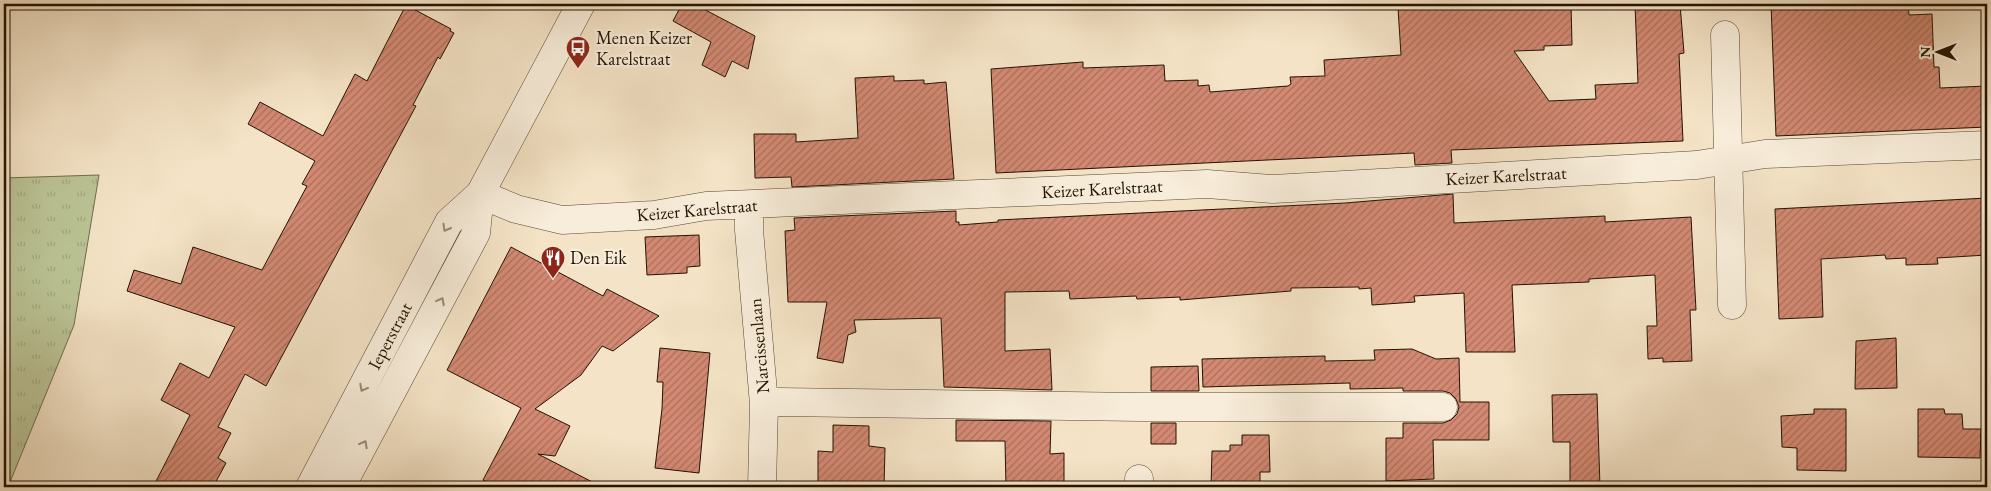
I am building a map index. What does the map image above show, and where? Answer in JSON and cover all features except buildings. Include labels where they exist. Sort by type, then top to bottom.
[{"type":"street","name":"Ieperstraat","points":[[310,487],[449,222],[480,194],[581,4]]},
{"type":"street","points":[[1725,35],[1732,306]]},
{"type":"street","name":"Keizer Karelstraat","points":[[480,194],[516,209],[562,220],[654,215],[706,206],[1207,184],[1273,189],[1698,165],[1765,154],[1987,144]]},
{"type":"street","name":"Ieperstraat","points":[[341,487],[476,233],[480,194]]},
{"type":"street","name":"Narcissenlaan","points":[[749,205],[749,230],[764,404],[762,487]]},
{"type":"street","points":[[764,404],[1443,407]]},
{"type":"green space","points":[[99,175],[74,325],[8,487],[4,487],[4,178]]},
{"type":"place","name":"Menen Keizer Karelstraat","points":[[578,69]]},
{"type":"place","name":"Den Eik","points":[[553,279]]}]
